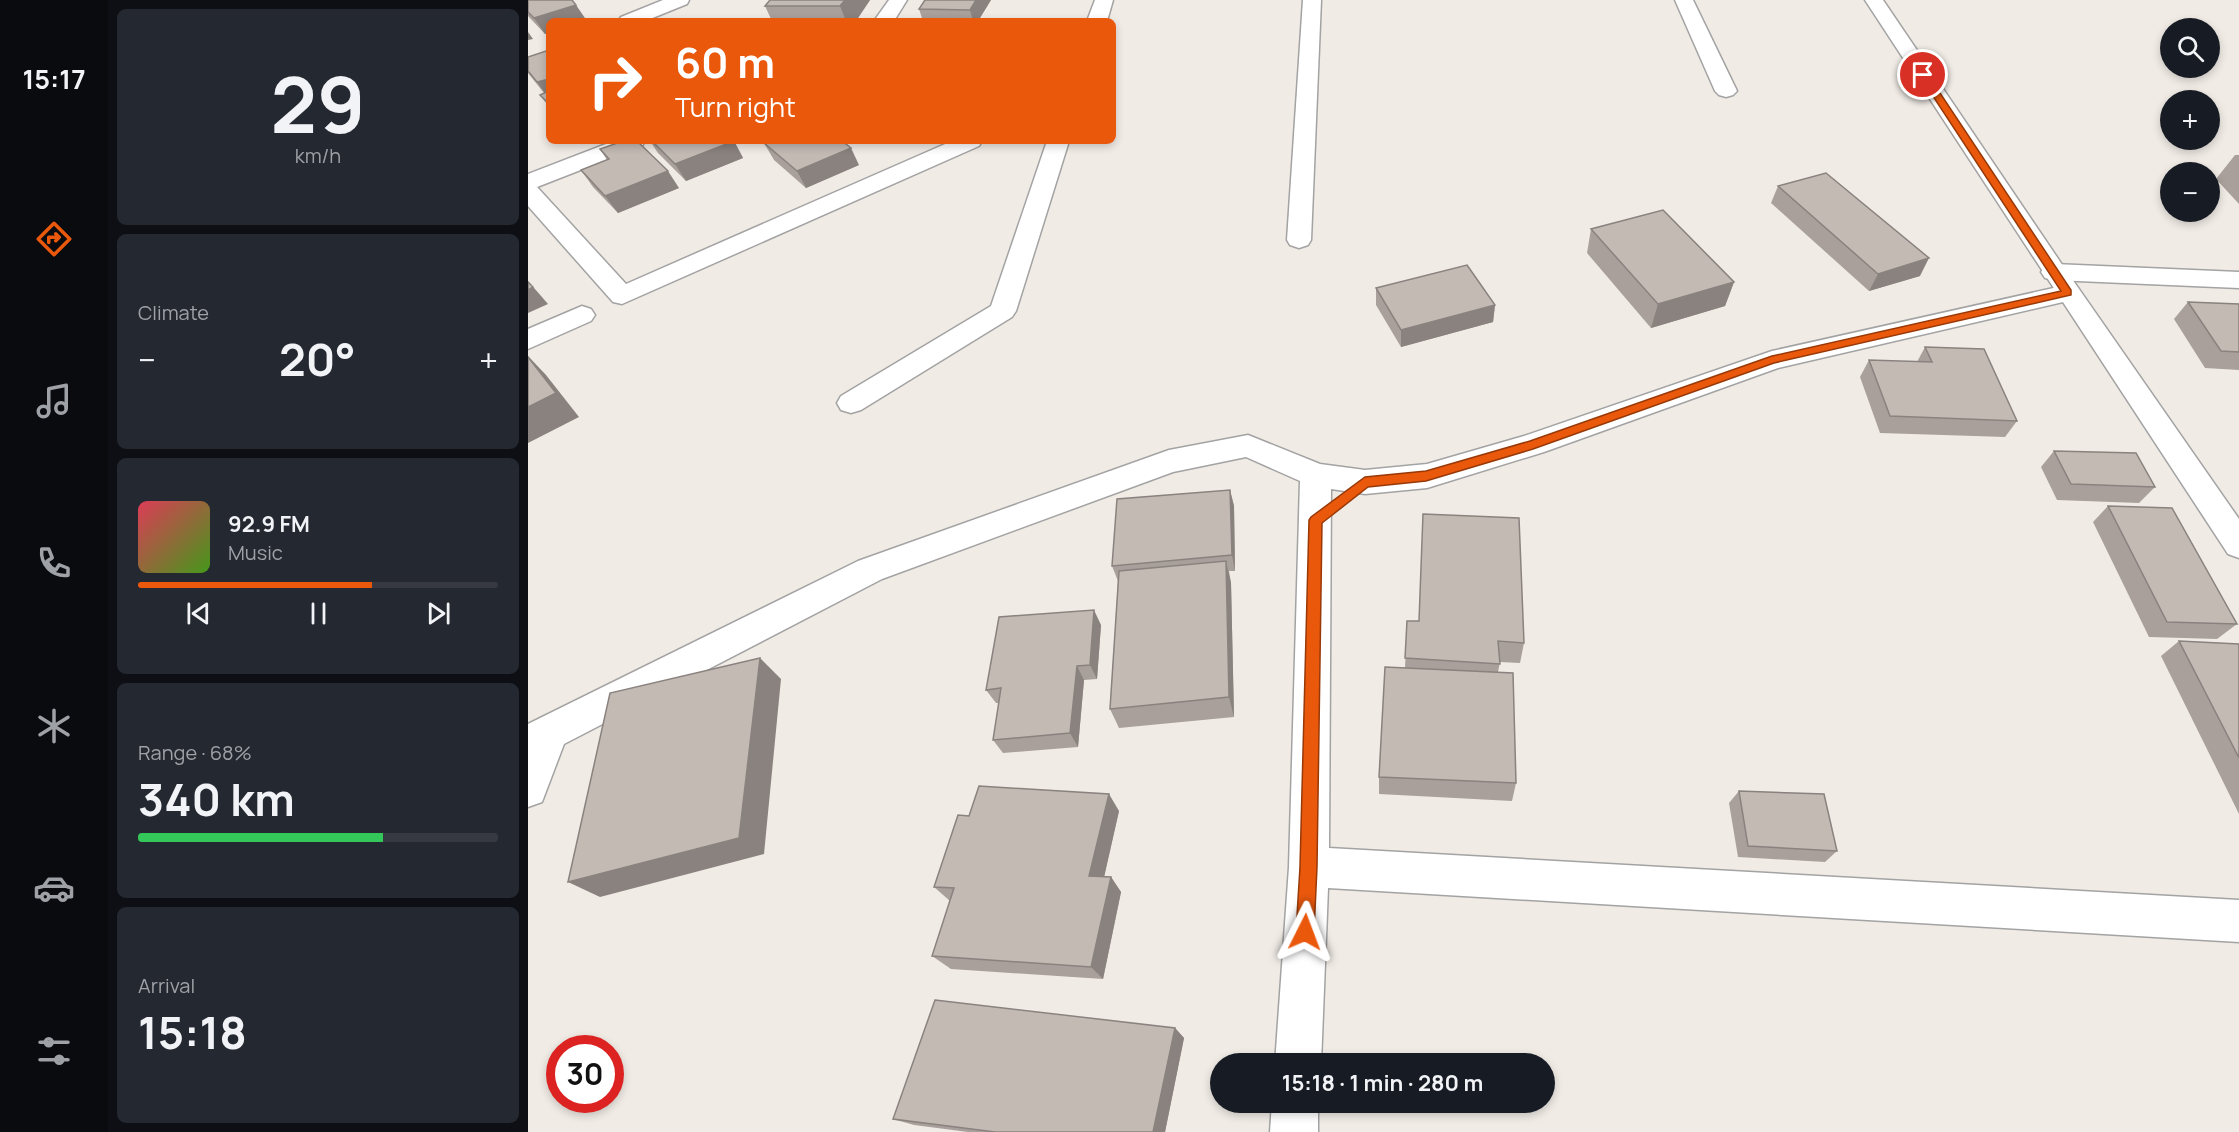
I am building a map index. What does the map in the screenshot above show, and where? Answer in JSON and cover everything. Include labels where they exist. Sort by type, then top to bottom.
[{"type":"street","points":[[635,18],[680,0]]},
{"type":"street","points":[[886,18],[898,0]]},
{"type":"street","points":[[1098,18],[1104,0]]},
{"type":"street","points":[[1299,240],[1312,0]]},
{"type":"street","points":[[1684,0],[1726,91]]},
{"type":"street","points":[[1874,0],[2061,282],[2239,544]]},
{"type":"street","points":[[528,182],[626,144]]},
{"type":"street","points":[[528,191],[622,296],[964,144]]},
{"type":"street","points":[[851,403],[1003,311],[1057,144]]},
{"type":"street","points":[[528,789],[538,738],[870,570],[1169,461],[1248,446],[1316,475],[1365,482],[1426,476],[1533,444],[1772,360],[2061,282],[2239,280]]},
{"type":"street","points":[[528,340],[582,315]]},
{"type":"street","points":[[1299,1053],[1309,867],[1316,475]]},
{"type":"street","points":[[1315,520],[1365,482]]},
{"type":"street","points":[[1309,867],[2239,921]]},
{"type":"street","points":[[1294,1132],[1295,1113]]},
{"type":"building","points":[[528,0],[572,0],[576,5],[534,18],[528,12]]},
{"type":"building","points":[[770,0],[845,0],[840,6],[765,6]]},
{"type":"building","points":[[925,0],[976,0],[970,10],[919,9]]},
{"type":"building","points":[[546,51],[546,80],[537,82],[528,71],[528,57]]},
{"type":"building","points":[[546,92],[546,101],[540,95]]},
{"type":"building","points":[[614,144],[640,144],[668,171],[605,196],[581,170],[609,159],[600,149]]},
{"type":"building","points":[[655,144],[726,144],[675,164]]},
{"type":"building","points":[[765,144],[846,144],[851,148],[797,171]]},
{"type":"building","points":[[1826,173],[1929,258],[1878,274],[1778,186]]},
{"type":"building","points":[[1663,210],[1734,282],[1658,304],[1591,229]]},
{"type":"building","points":[[1467,265],[1495,305],[1401,330],[1376,288]]},
{"type":"building","points":[[2188,302],[2239,304],[2239,352],[2221,351]]},
{"type":"building","points":[[1925,347],[1984,349],[2017,421],[1890,416],[1869,360],[1932,362]]},
{"type":"building","points":[[528,357],[556,393],[528,407]]},
{"type":"building","points":[[2054,451],[2136,453],[2155,487],[2071,484]]},
{"type":"building","points":[[1230,490],[1232,555],[1112,566],[1117,499]]},
{"type":"building","points":[[2108,506],[2172,508],[2237,624],[2167,622]]},
{"type":"building","points":[[1423,514],[1519,518],[1524,643],[1498,641],[1500,664],[1405,658],[1407,621],[1419,621]]},
{"type":"building","points":[[1226,561],[1229,697],[1110,709],[1119,571]]},
{"type":"building","points":[[1094,610],[1090,665],[1077,666],[1070,733],[993,740],[1001,688],[986,690],[999,617]]},
{"type":"building","points":[[2179,641],[2239,644],[2239,758]]},
{"type":"building","points":[[760,658],[739,838],[568,882],[610,693]]},
{"type":"building","points":[[1385,667],[1513,673],[1516,783],[1379,777]]},
{"type":"building","points":[[979,786],[1109,794],[1089,876],[1111,877],[1091,967],[932,956],[954,888],[934,887],[958,815],[969,816]]},
{"type":"building","points":[[1739,791],[1824,794],[1837,851],[1748,846]]},
{"type":"building","points":[[935,1000],[1175,1028],[1153,1132],[995,1132],[893,1119]]},
{"type":"route","points":[[1305,932],[1309,867],[1315,520],[1365,482],[1426,476],[1533,444],[1772,360],[2067,292],[1923,75]]}]
